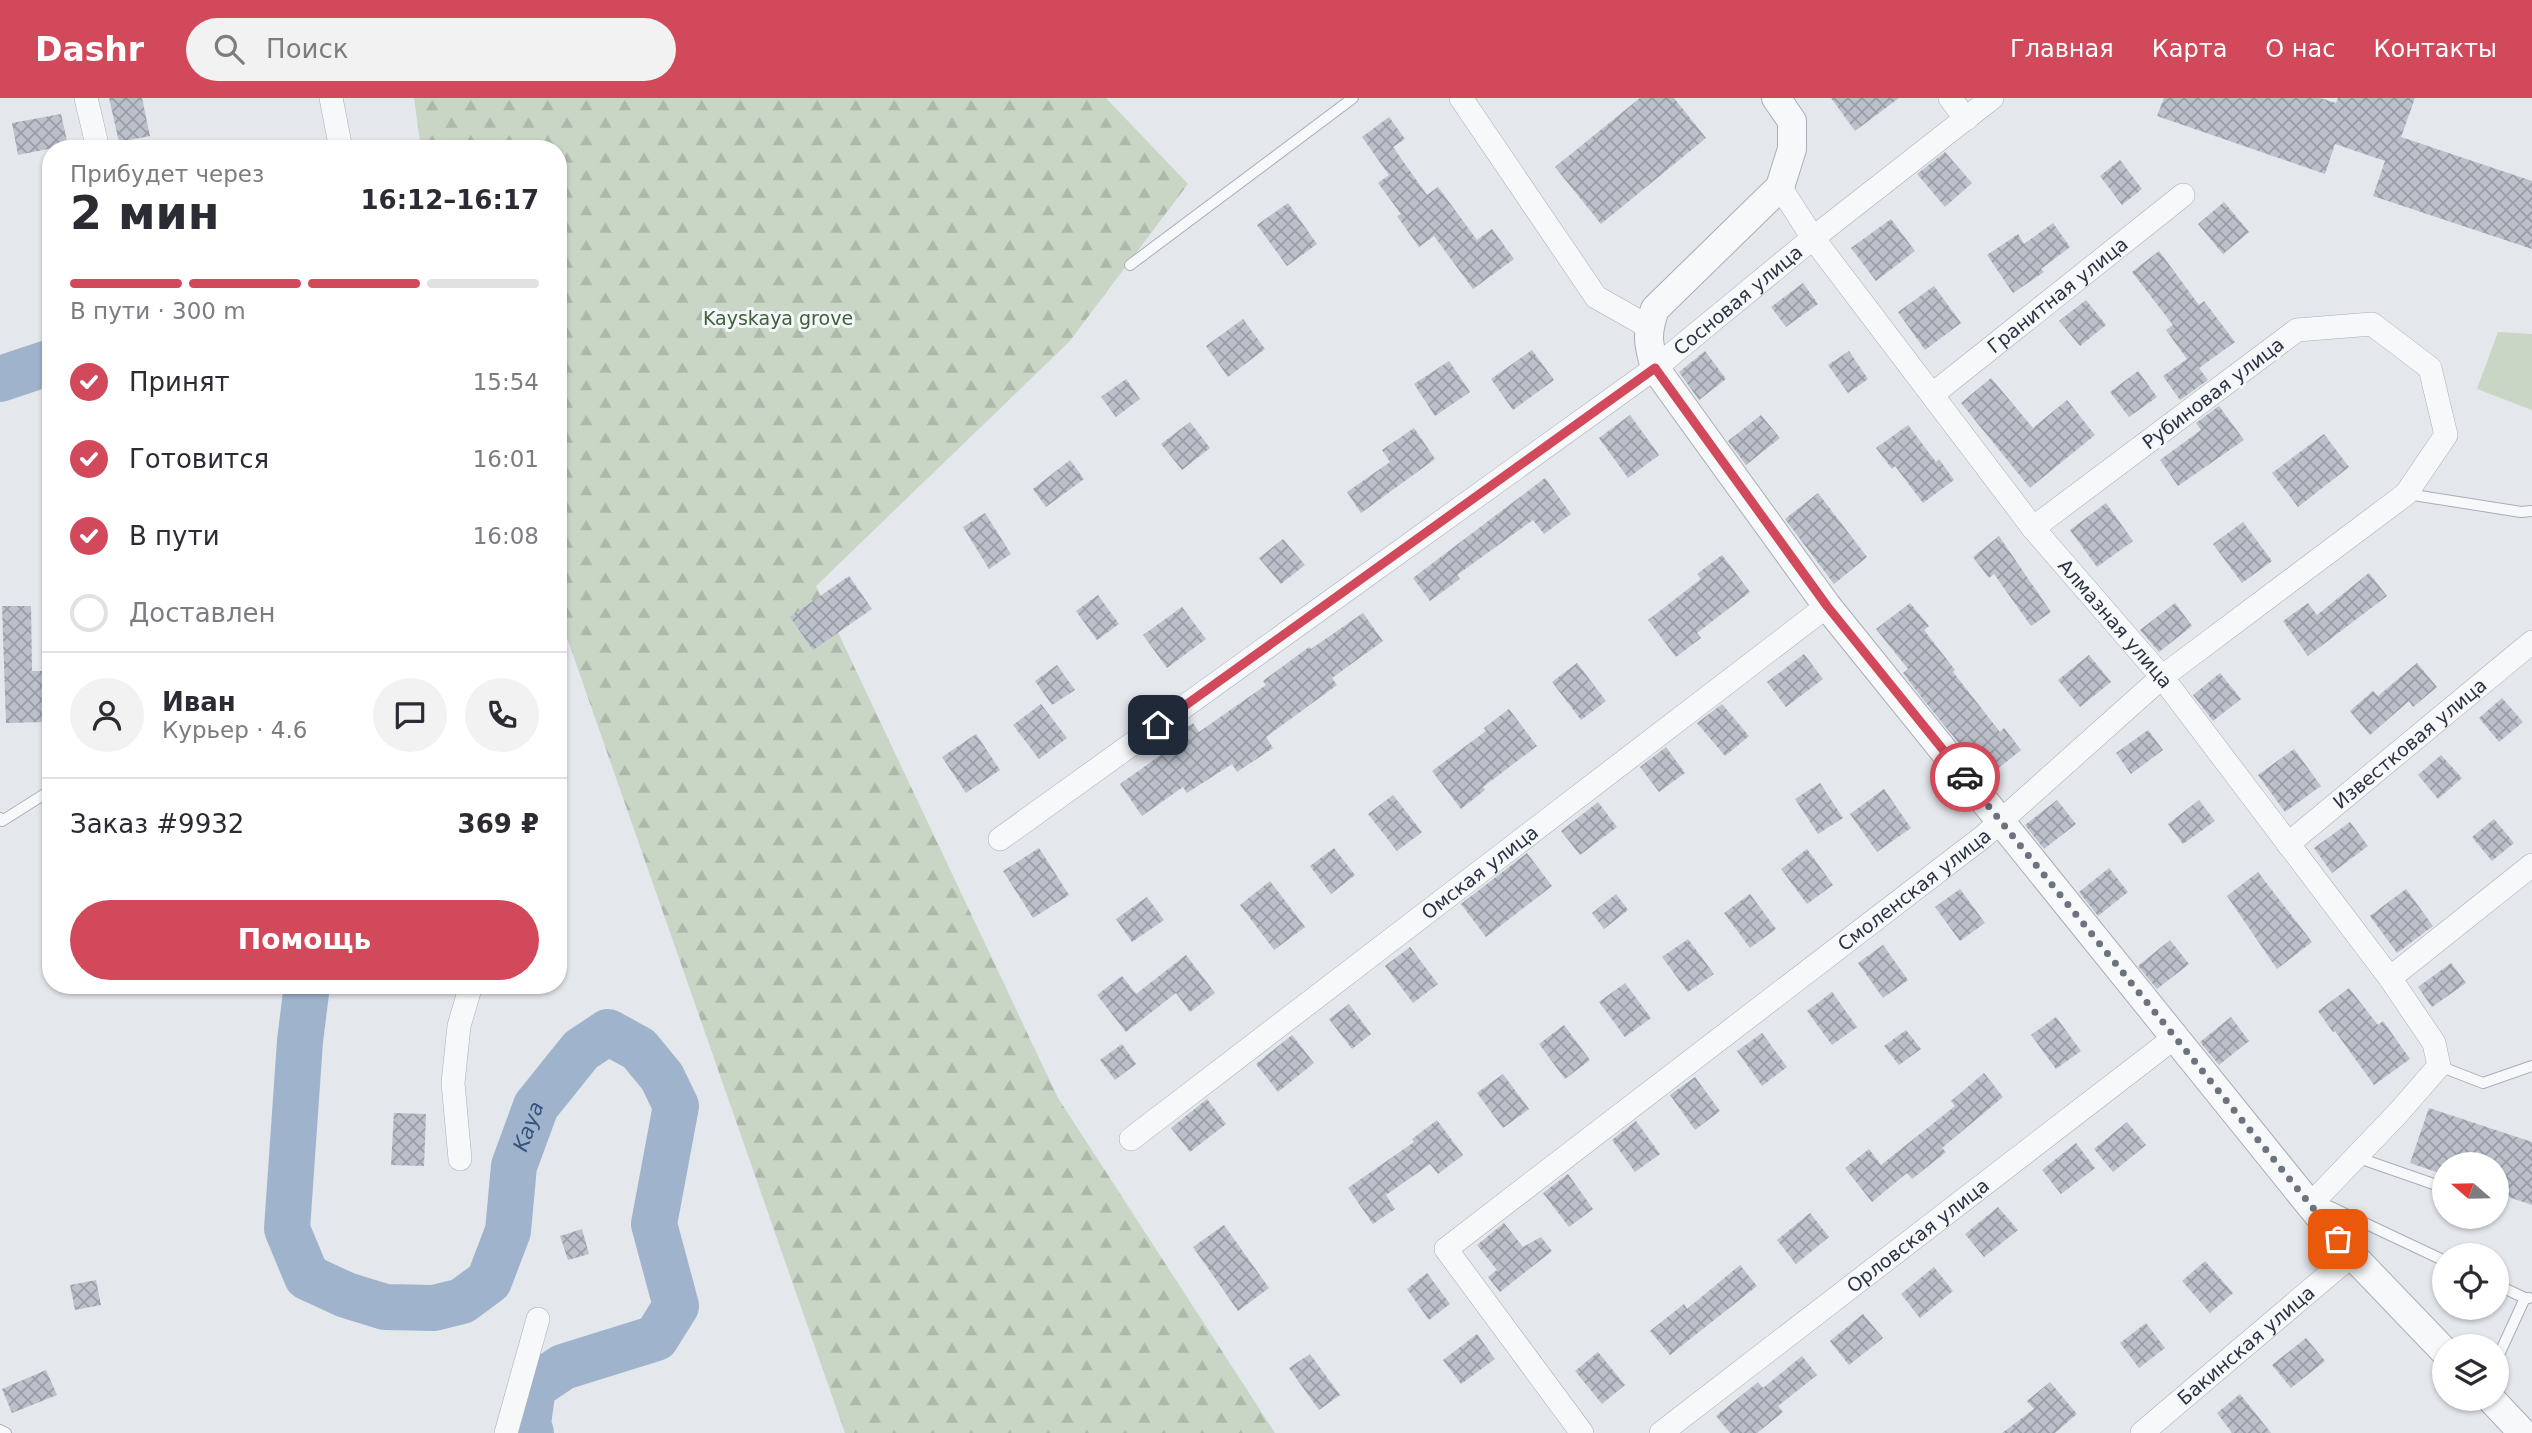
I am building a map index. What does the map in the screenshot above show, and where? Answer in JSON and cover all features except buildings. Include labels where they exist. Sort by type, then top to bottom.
[{"type":"street","points":[[86,98],[96,140]]},
{"type":"street","points":[[331,98],[339,140]]},
{"type":"street","points":[[1461,98],[1596,297],[1648,327]]},
{"type":"street","points":[[1776,98],[1792,121],[1792,149],[1780,187],[1655,309],[1648,327],[1648,342],[1655,368],[1827,606],[2174,1038],[2313,1202],[2352,1255],[2432,1338]]},
{"type":"street","points":[[1950,98],[1966,119]]},
{"type":"street","name":"Сосновая улица","points":[[1000,839],[1655,368],[1813,238],[1992,98]]},
{"type":"street","name":"Алмазная улица","points":[[1780,187],[1813,238],[2033,527],[2162,677],[2389,978],[2434,1043],[2439,1066]]},
{"type":"street","name":"Гранитная улица","points":[[1933,394],[2183,195]]},
{"type":"street","name":"Рубиновая улица","points":[[2033,527],[2297,330],[2372,324],[2430,368],[2446,435],[2406,494]]},
{"type":"street","name":"Смоленская улица","points":[[1582,1433],[1446,1249],[2001,822],[2162,677],[2406,494]]},
{"type":"street","name":"Омская улица","points":[[1131,1139],[1827,606]]},
{"type":"street","name":"Известковая улица","points":[[2288,845],[2532,642]]},
{"type":"street","points":[[2389,978],[2532,865]]},
{"type":"street","points":[[460,1159],[453,1083],[459,1026],[468,994]]},
{"type":"street","name":"Орловская улица","points":[[1661,1433],[2174,1038]]},
{"type":"street","points":[[2313,1202],[2439,1066]]},
{"type":"street","name":"Бакинская улица","points":[[2142,1433],[2352,1255]]},
{"type":"street","points":[[506,1433],[538,1319]]},
{"type":"street","points":[[2502,1411],[2523,1433]]},
{"type":"lane","points":[[1130,265],[1353,98]]},
{"type":"lane","points":[[2406,494],[2521,512],[2532,511]]},
{"type":"lane","points":[[0,818],[2,821],[42,796]]},
{"type":"lane","points":[[2439,1066],[2483,1083],[2532,1066]]},
{"type":"lane","points":[[2356,1157],[2432,1183]]},
{"type":"lane","points":[[2313,1202],[2432,1255]]},
{"type":"lane","points":[[2509,1290],[2529,1298],[2509,1336]]},
{"type":"lane","points":[[0,1430],[6,1433]]},
{"type":"green space","name":"Kayskaya grove","points":[[414,98],[1106,98],[1188,184],[1069,342],[816,586],[1058,1098],[1275,1433],[845,1433],[567,638],[567,140],[420,140]]},
{"type":"green space","points":[[2498,332],[2532,334],[2532,410],[2477,389]]},
{"type":"waterway","name":"Kaya","points":[[0,379],[42,365]]},
{"type":"waterway","name":"Kaya","points":[[306,994],[287,1229],[307,1277],[346,1295],[385,1307],[434,1308],[462,1301],[489,1281],[508,1231],[514,1166],[536,1106],[581,1050],[608,1032],[639,1049],[662,1077],[676,1106],[654,1224],[676,1306],[656,1338],[563,1367],[533,1387],[528,1424],[531,1433]]},
{"type":"way so far","points":[[1965,777],[2338,1239]]},
{"type":"route","points":[[1158,725],[1655,368],[1827,606],[1965,777]]}]
